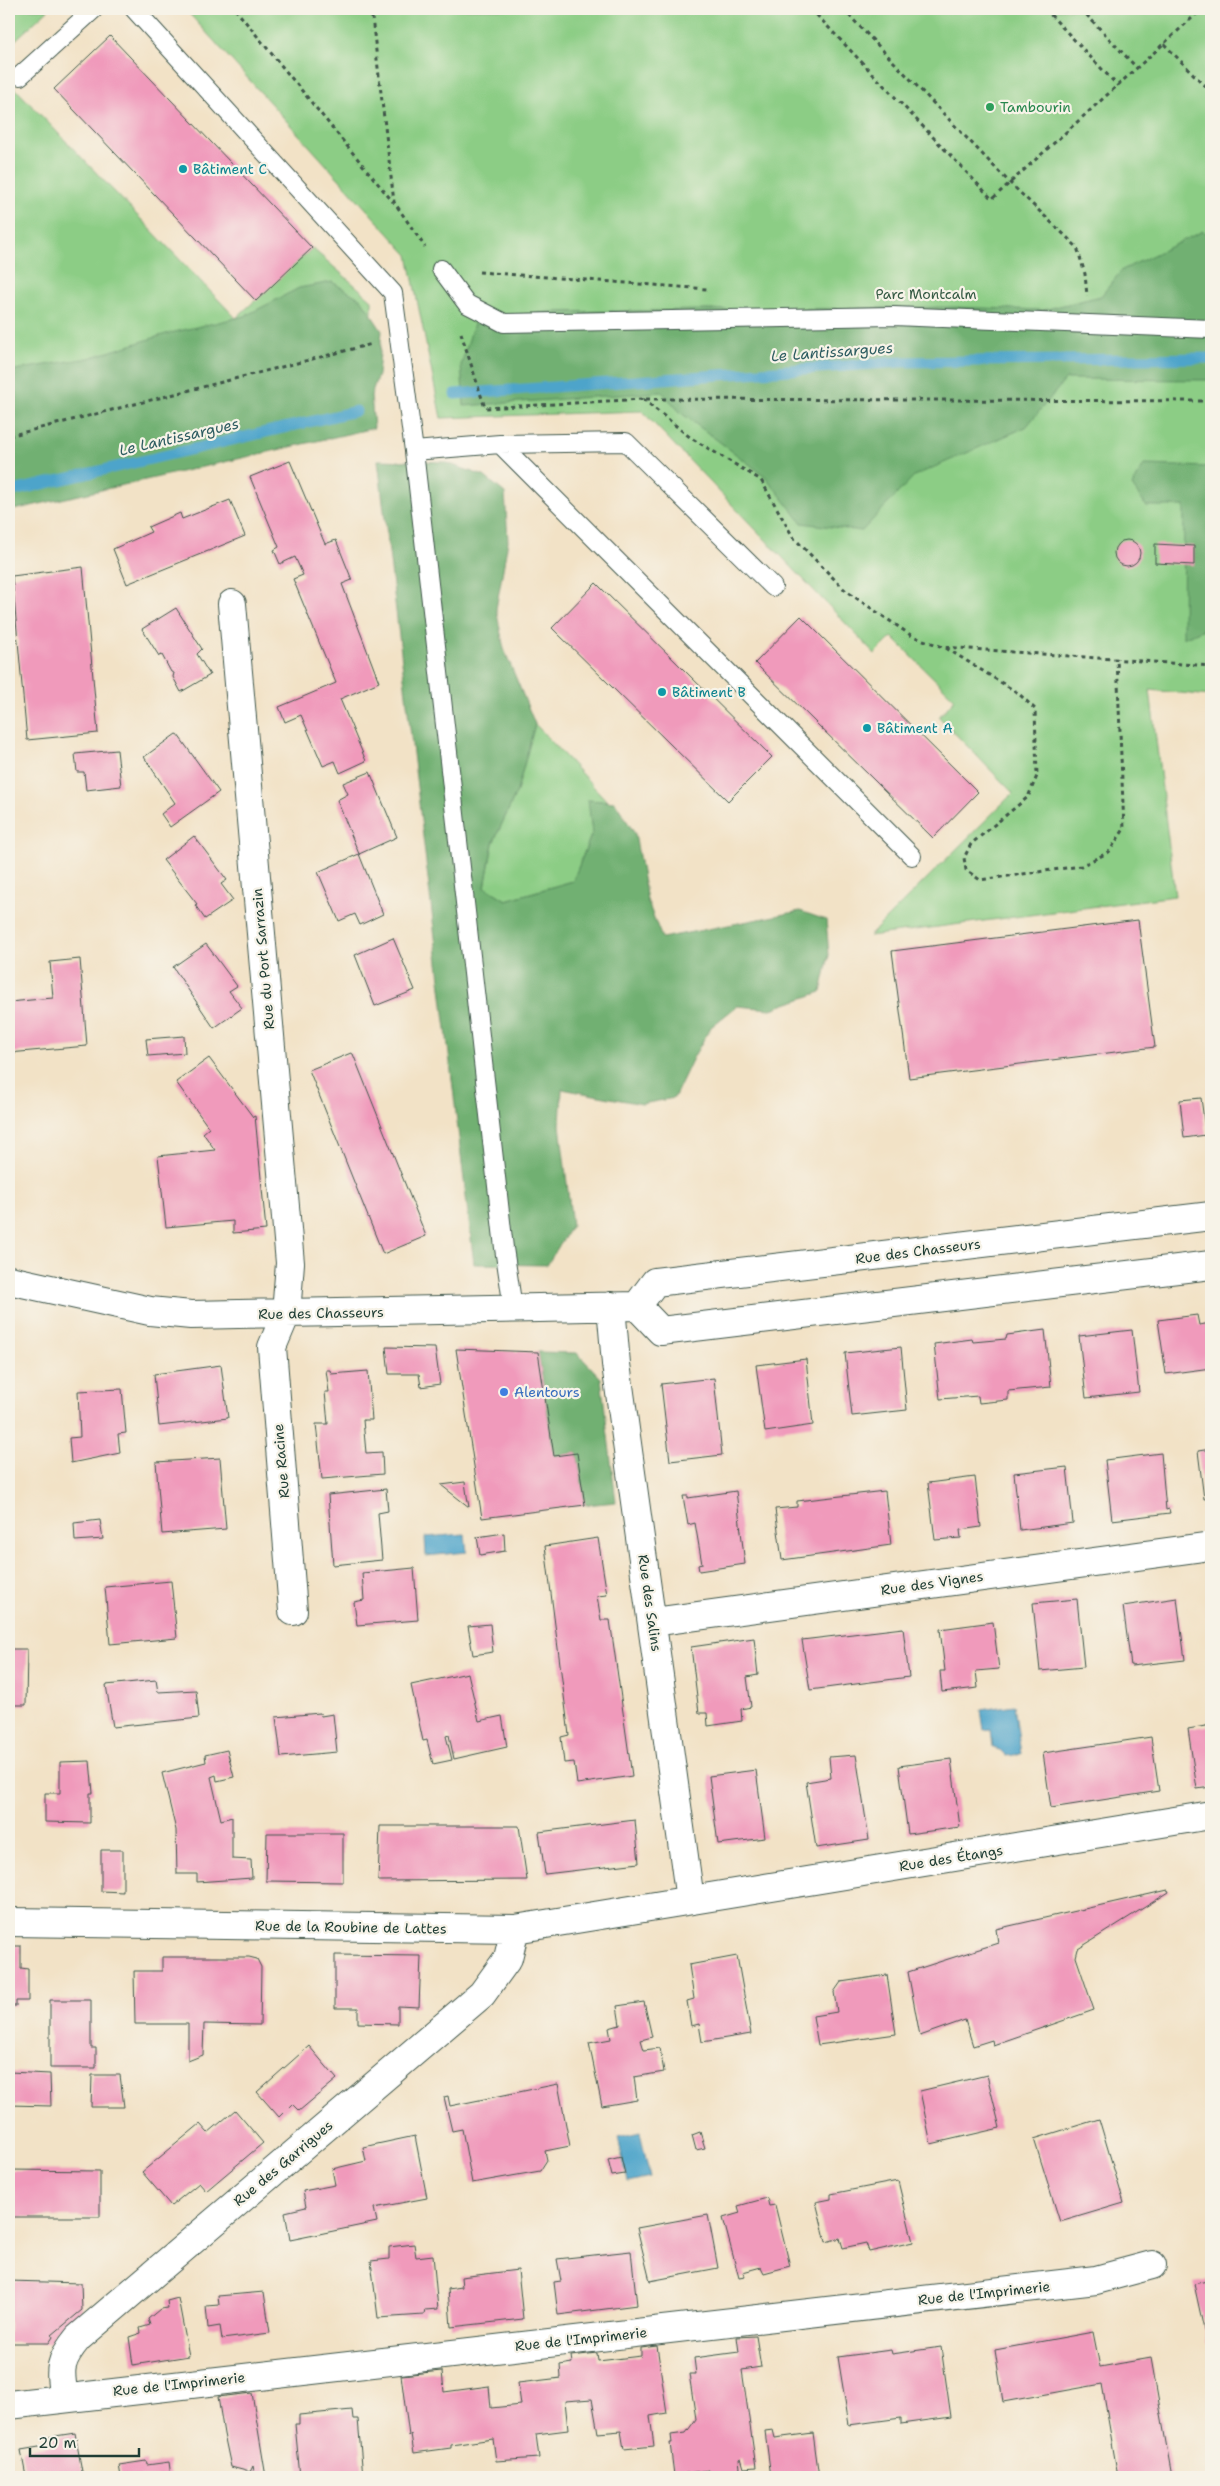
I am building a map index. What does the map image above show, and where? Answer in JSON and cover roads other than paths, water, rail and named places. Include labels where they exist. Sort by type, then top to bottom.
[{"type":"street","name":"Rue du Port Sarrazin","points":[[232,604],[290,1263],[286,1314]]},
{"type":"street","name":"Rue des Chasseurs","points":[[9,1280],[150,1311],[191,1316],[624,1306],[655,1282],[1211,1216]]},
{"type":"street","points":[[624,1306],[661,1331],[1211,1265]]},
{"type":"street","name":"Rue des Salins","points":[[624,1306],[616,1364],[690,1900]]},
{"type":"street","name":"Rue Racine","points":[[286,1314],[272,1347],[293,1611]]},
{"type":"street","name":"Rue des Vignes","points":[[653,1622],[1211,1546]]},
{"type":"street","name":"Rue des Étangs","points":[[690,1900],[1211,1815]]},
{"type":"street","name":"Rue de la Roubine de Lattes","points":[[9,1922],[515,1929],[690,1900]]},
{"type":"street","name":"Rue des Garrigues","points":[[64,2397],[60,2373],[64,2355],[78,2338],[482,1994],[508,1958],[515,1929]]},
{"type":"street","name":"Rue de l'Imprimerie","points":[[9,2405],[64,2397],[1096,2280],[1152,2265]]},
{"type":"lane","points":[[20,76],[94,9]]},
{"type":"lane","points":[[134,9],[393,293],[414,450],[504,1248],[513,1308]]},
{"type":"lane","points":[[441,269],[467,304],[504,323],[893,316],[1211,329]]},
{"type":"lane","points":[[414,450],[500,444],[626,442],[772,587]]},
{"type":"lane","points":[[500,444],[912,856]]},
{"type":"water","points":[[465,1534],[467,1552],[426,1556],[425,1537]]},
{"type":"water","points":[[1014,1705],[1021,1754],[1006,1756],[1000,1750],[993,1748],[991,1729],[984,1730],[981,1710]]},
{"type":"water","points":[[640,2133],[650,2177],[628,2182],[618,2138]]},
{"type":"waterway","name":"Le Lantissargues","points":[[455,394],[901,362],[1211,358]]},
{"type":"waterway","name":"Le Lantissargues","points":[[9,492],[356,411]]},
{"type":"place","name":"Tambourin","points":[[990,107]]},
{"type":"place","name":"Bâtiment C","points":[[183,169]]},
{"type":"place","name":"Bâtiment B","points":[[662,692]]},
{"type":"place","name":"Bâtiment A","points":[[867,728]]},
{"type":"place","name":"Alentours","points":[[504,1392]]},
{"type":"park label","name":"Parc Montcalm","points":[[926,294]]}]
